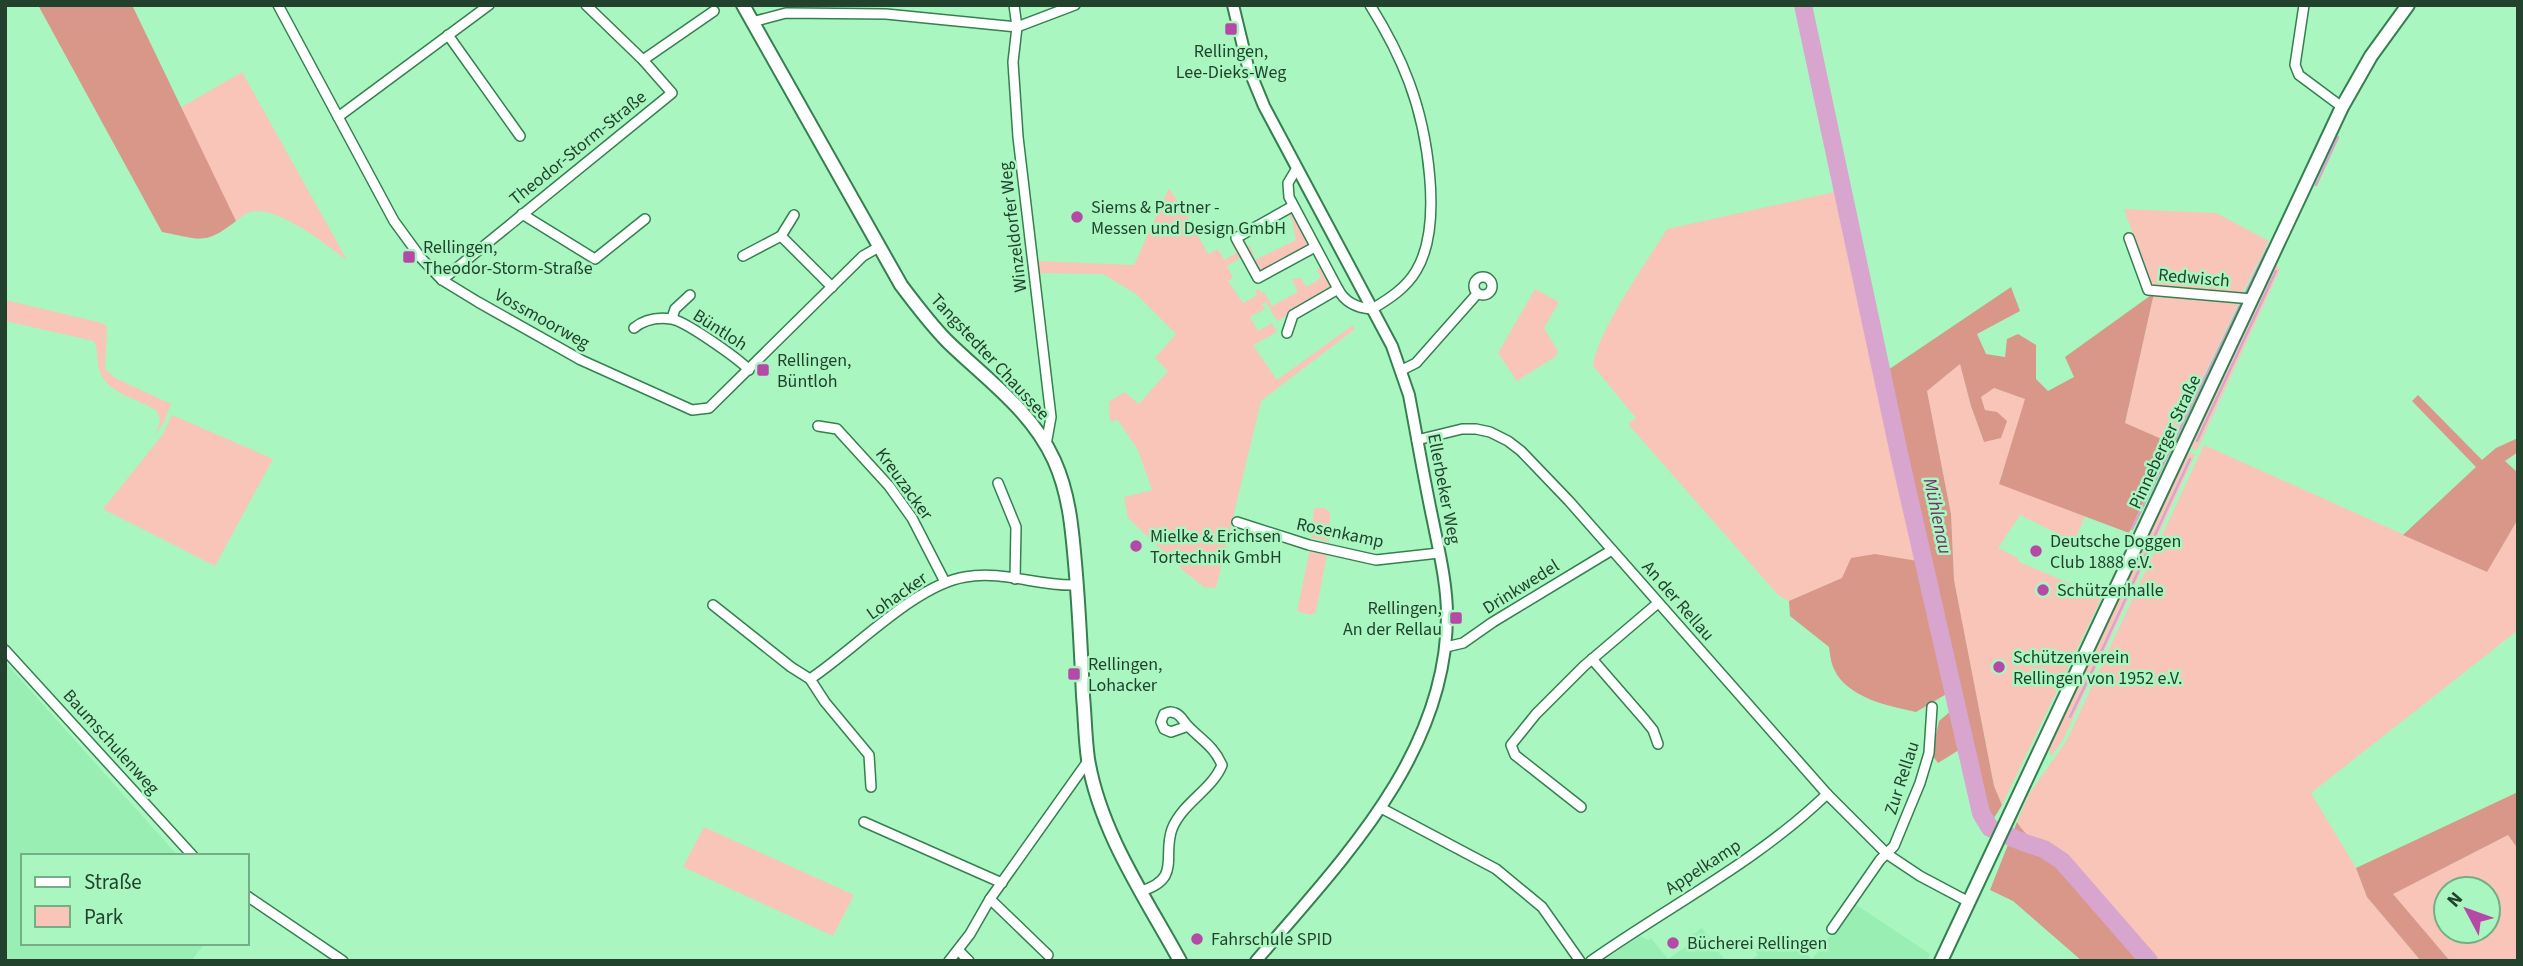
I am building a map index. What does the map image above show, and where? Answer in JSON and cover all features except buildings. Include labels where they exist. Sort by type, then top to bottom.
[{"type":"main road","name":"Tangstedter Chaussee","points":[[743,5],[901,285],[929,323],[1016,405],[1046,445],[1065,489],[1077,585],[1088,761],[1102,812],[1180,961]]},
{"type":"main road","name":"Pinneberger Straße","points":[[1941,961],[2342,107],[2371,56],[2407,5]]},
{"type":"street","name":"Vossmoorweg","points":[[278,5],[394,221],[421,258],[442,280],[582,360],[692,410],[709,408],[863,256],[879,247]]},
{"type":"street","points":[[338,117],[489,5]]},
{"type":"street","name":"Theodor-Storm-Straße","points":[[442,280],[672,93],[643,60],[586,5]]},
{"type":"street","name":"Winzeldorfer Weg","points":[[1014,5],[1017,27],[1013,62],[1018,137],[1051,417],[1046,445]]},
{"type":"street","points":[[752,22],[786,13],[886,13],[1017,27],[1075,5]]},
{"type":"street","name":"Ellerbeker Weg","points":[[1233,5],[1248,67],[1264,106],[1402,370],[1439,552],[1447,614],[1446,647],[1437,696],[1408,763],[1381,808],[1256,961]]},
{"type":"street","points":[[1297,168],[1287,190],[1293,206],[1345,300],[1355,306],[1372,309],[1401,290],[1418,268],[1428,236],[1431,201],[1425,144],[1415,101],[1403,68],[1370,5]]},
{"type":"street","points":[[2304,5],[2295,65],[2300,75],[2342,107]]},
{"type":"street","points":[[643,60],[714,11]]},
{"type":"street","points":[[448,35],[520,136]]},
{"type":"street","points":[[1293,206],[1236,238],[1258,278],[1315,247]]},
{"type":"street","points":[[522,214],[595,259],[646,219]]},
{"type":"street","points":[[743,256],[781,236],[794,215]]},
{"type":"street","points":[[781,236],[832,287]]},
{"type":"street","name":"Redwisch","points":[[2129,238],[2148,290],[2252,299]]},
{"type":"street","points":[[1287,333],[1293,315],[1338,289]]},
{"type":"street","points":[[1402,370],[1416,363],[1477,294]]},
{"type":"street","name":"Büntloh","points":[[672,318],[675,309],[690,295]]},
{"type":"street","name":"Büntloh","points":[[634,328],[643,321],[672,318],[740,359],[749,370]]},
{"type":"street","name":"Kreuzacker","points":[[818,426],[838,429],[890,486],[912,518],[945,582]]},
{"type":"street","name":"An der Rellau","points":[[1417,440],[1462,429],[1476,429],[1490,432],[1508,441],[1540,469],[1827,794],[1886,854],[1920,877],[1969,902]]},
{"type":"street","points":[[998,482],[1016,527],[1016,579]]},
{"type":"street","name":"Rosenkamp","points":[[1237,522],[1315,547],[1376,560],[1439,552]]},
{"type":"street","name":"Drinkwedel","points":[[1446,647],[1463,643],[1516,607],[1612,550]]},
{"type":"street","name":"Lohacker","points":[[810,679],[913,600],[945,582],[966,576],[988,575],[1050,585],[1077,585]]},
{"type":"street","points":[[1581,807],[1515,755],[1511,744],[1536,714],[1591,659],[1658,603]]},
{"type":"street","points":[[713,605],[810,679],[825,702],[869,755],[871,787]]},
{"type":"street","name":"Baumschulenweg","points":[[7,652],[191,854]]},
{"type":"street","points":[[1591,659],[1653,730],[1658,744]]},
{"type":"street","name":"Zur Rellau","points":[[1886,854],[1894,846],[1923,775],[1929,753],[1933,707]]},
{"type":"street","points":[[1141,891],[1156,885],[1164,876],[1170,864],[1172,828],[1218,775],[1222,765],[1207,742],[1188,726]]},
{"type":"street","points":[[949,961],[1088,761]]},
{"type":"street","name":"Appelkamp","points":[[1591,961],[1769,842],[1811,811],[1827,794]]},
{"type":"street","points":[[1381,808],[1496,869],[1542,907],[1580,961]]},
{"type":"street","points":[[864,822],[1002,883]]},
{"type":"street","points":[[1832,929],[1886,854]]},
{"type":"street","points":[[248,897],[344,961]]},
{"type":"street","points":[[990,899],[1048,955]]},
{"type":"street","points":[[958,950],[969,961]]},
{"type":"shaded area","points":[[38,5],[132,5],[236,221],[216,234],[201,239],[162,232]]},
{"type":"shaded area","points":[[2011,287],[2020,311],[1977,334],[1986,354],[2005,357],[2007,339],[2018,334],[2036,345],[2036,379],[2048,391],[2074,377],[2065,357],[2154,293],[2125,423],[2171,443],[2129,533],[1999,484],[2025,399],[1994,388],[1981,397],[1985,410],[1997,412],[2007,421],[2001,438],[1984,442],[1960,364],[1927,391],[1951,514],[1954,580],[1994,786],[2002,805],[1984,834],[1972,812],[1959,750],[1938,763],[1932,755],[1939,721],[1951,711],[1948,693],[1916,712],[1859,694],[1840,679],[1833,667],[1829,647],[1790,616],[1789,601],[1842,578],[1851,558],[1875,554],[1926,560],[1885,372]]},
{"type":"shaded area","points":[[2418,395],[2482,460],[2496,448],[2518,438],[2518,452],[2505,461],[2518,473],[2518,519],[2487,572],[2403,535],[2476,467],[2412,401]]},
{"type":"shaded area","points":[[5,662],[176,854],[21,854],[21,945],[203,945],[191,961],[5,961]]},
{"type":"shaded area","points":[[2518,792],[2518,849],[2508,835],[2393,894],[2432,940],[2432,945],[2436,945],[2450,961],[2421,961],[2367,897],[2356,868]]},
{"type":"shaded area","points":[[2017,822],[2031,837],[2060,853],[2158,961],[2082,961],[2013,901],[1990,890]]},
{"type":"shaded area","points":[[1855,904],[1930,954],[1927,961],[1749,961],[1780,932],[1812,959]]},
{"type":"shaded area","points":[[1702,928],[1725,961],[1603,961],[1640,936],[1648,940],[1651,938],[1668,959],[1690,944],[1689,937]]},
{"type":"green space","points":[[242,72],[347,260],[314,236],[274,214],[250,212],[236,221],[180,108]]},
{"type":"green space","points":[[1169,188],[1208,254],[1218,249],[1224,260],[1236,253],[1231,242],[1234,240],[1243,256],[1227,266],[1233,278],[1228,281],[1243,303],[1257,295],[1255,291],[1259,289],[1261,293],[1264,292],[1272,306],[1298,292],[1292,279],[1301,278],[1306,287],[1321,278],[1317,269],[1322,266],[1332,285],[1330,292],[1277,321],[1266,302],[1262,304],[1265,309],[1250,317],[1258,331],[1272,323],[1277,332],[1253,345],[1277,380],[1353,325],[1355,329],[1261,401],[1216,588],[1204,587],[1186,573],[1128,518],[1124,497],[1152,490],[1138,450],[1118,420],[1110,421],[1109,402],[1124,392],[1139,404],[1168,371],[1155,358],[1176,334],[1136,294],[1103,274],[1038,273],[1037,261],[1134,265]]},
{"type":"green space","points":[[1839,191],[1918,561],[1875,554],[1842,578],[1789,601],[1778,595],[1628,424],[1636,418],[1593,366],[1603,334],[1667,229]]},
{"type":"green space","points":[[2124,209],[2216,213],[2269,241],[2242,293],[2152,286]]},
{"type":"green space","points":[[1288,212],[1295,214],[1310,243],[1309,247],[1258,274],[1241,240],[1244,238],[1247,247],[1251,246],[1255,260],[1296,240]]},
{"type":"green space","points":[[2273,265],[2280,269],[2197,450],[2192,449],[2190,441]]},
{"type":"green space","points":[[1535,289],[1559,302],[1544,328],[1558,351],[1556,356],[1517,381],[1498,353]]},
{"type":"green space","points":[[2154,293],[2238,304],[2171,443],[2125,423]]},
{"type":"green space","points":[[5,300],[102,323],[107,327],[105,369],[115,378],[171,404],[156,434],[160,421],[157,411],[108,384],[99,369],[94,341],[5,321]]},
{"type":"green space","points":[[1960,363],[1984,442],[1997,412],[1985,410],[1980,397],[1994,388],[2026,399],[1999,483],[2085,516],[2074,542],[2020,515],[1998,548],[2018,558],[2019,562],[2102,597],[2002,805],[1994,786],[1954,580],[1951,514],[1927,391]]},
{"type":"green space","points":[[172,415],[273,459],[215,566],[103,509],[163,434]]},
{"type":"green space","points":[[2204,445],[2487,572],[2518,519],[2518,630],[2311,793],[2356,868],[2367,897],[2421,961],[2158,961],[2045,844],[2025,836],[2017,822],[2029,794],[2067,740]]},
{"type":"green space","points":[[2185,452],[2195,455],[2101,658],[2094,657],[2092,652]]},
{"type":"green space","points":[[1314,508],[1324,508],[1330,512],[1329,542],[1311,538]]},
{"type":"green space","points":[[1310,550],[1327,554],[1316,612],[1310,615],[1297,611]]},
{"type":"green space","points":[[2087,661],[2098,663],[2063,740],[2051,756],[2047,745]]},
{"type":"green space","points":[[704,827],[854,895],[833,936],[683,867]]},
{"type":"green space","points":[[2508,835],[2518,849],[2518,961],[2450,961],[2436,945],[2502,945],[2502,875],[2432,875],[2432,940],[2392,894]]},
{"type":"waterway","name":"Mühlenau","points":[[1803,5],[1900,458],[1981,813],[1990,828],[2044,849],[2062,861],[2149,961]]},
{"type":"waterway","points":[[2316,185],[2338,137]]},
{"type":"waterway","points":[[2245,294],[2267,249]]},
{"type":"waterway","points":[[2197,441],[2276,271]]},
{"type":"waterway","points":[[2132,529],[2240,305]]},
{"type":"waterway","points":[[2102,650],[2190,459]]},
{"type":"waterway","points":[[2070,717],[2094,667]]},
{"type":"waterway","name":"Mühlenau","points":[[2016,840],[2018,833]]},
{"type":"place","name":"Rellingen, Lee-Dieks-Weg","points":[[1231,29]]},
{"type":"place","name":"Siems & Partner - Messen und Design GmbH","points":[[1077,217]]},
{"type":"place","name":"Rellingen, Theodor-Storm-Straße","points":[[409,257]]},
{"type":"place","name":"Rellingen, Büntloh","points":[[763,370]]},
{"type":"place","name":"Mielke & Erichsen Tortechnik GmbH","points":[[1136,546]]},
{"type":"place","name":"Deutsche Doggen Club 1888 e.V.","points":[[2036,551]]},
{"type":"place","name":"Schützenhalle","points":[[2043,590]]},
{"type":"place","name":"Rellingen, An der Rellau","points":[[1456,618]]},
{"type":"place","name":"Schützenverein Rellingen von 1952 e.V.","points":[[1999,667]]},
{"type":"place","name":"Rellingen, Lohacker","points":[[1074,674]]},
{"type":"place","name":"Fahrschule SPID","points":[[1197,939]]},
{"type":"place","name":"Bücherei Rellingen","points":[[1673,943]]}]
